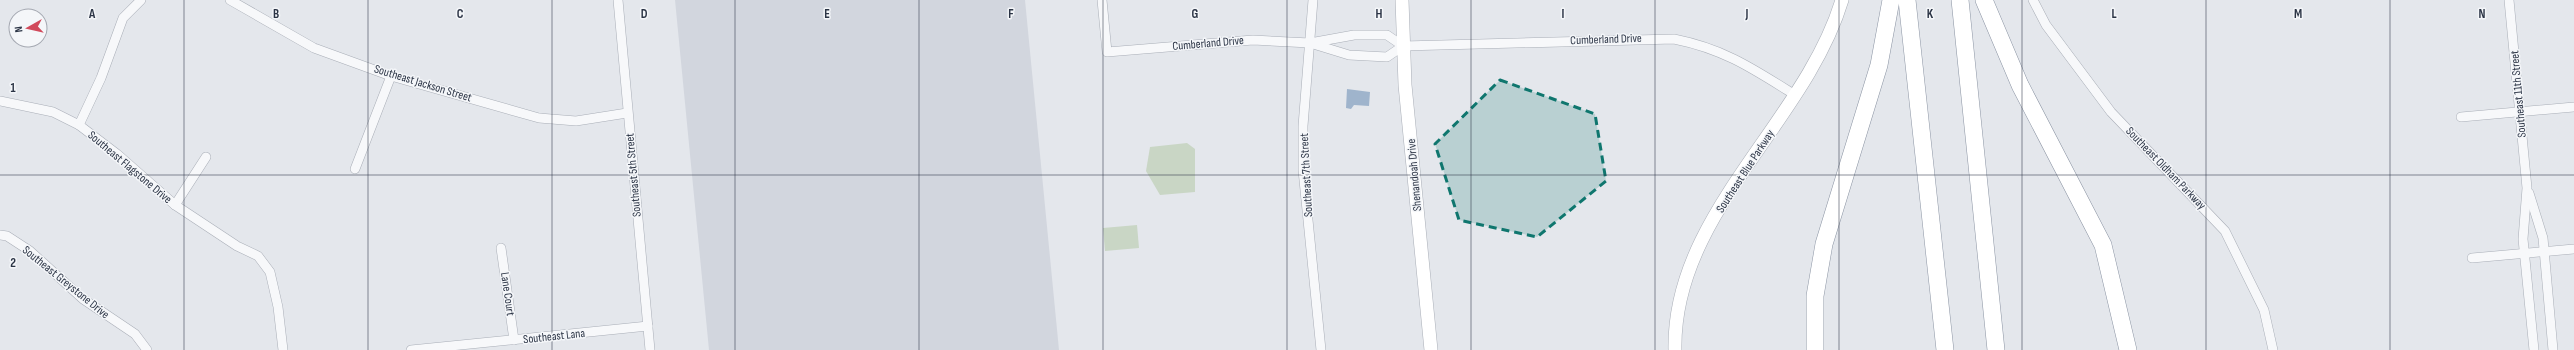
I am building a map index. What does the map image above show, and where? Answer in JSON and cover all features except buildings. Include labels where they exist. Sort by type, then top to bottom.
[{"type":"highway","points":[[1815,350],[1815,296],[1824,244],[1879,65],[1890,0]]},
{"type":"highway","points":[[1907,0],[1945,350]]},
{"type":"highway","points":[[1960,0],[1996,350]]},
{"type":"highway","points":[[1984,0],[2020,85],[2103,245],[2128,350]]},
{"type":"street","points":[[79,125],[101,78],[123,18],[141,0]]},
{"type":"street","name":"Southeast Jackson Street","points":[[230,0],[314,48],[391,76],[539,118],[576,121],[627,113]]},
{"type":"street","name":"Southeast 5th Street","points":[[618,0],[627,113],[650,350]]},
{"type":"street","name":"Cumberland Drive","points":[[1102,0],[1107,52],[1253,40],[1310,42],[1354,35],[1387,35],[1403,46]]},
{"type":"street","name":"Southeast 7th Street","points":[[1313,0],[1303,126],[1303,170],[1321,350]]},
{"type":"street","name":"Shenandoah Drive","points":[[1402,0],[1403,46],[1431,350]]},
{"type":"street","name":"Southeast Blue Parkway","points":[[1675,350],[1678,307],[1685,280],[1699,242],[1795,95],[1828,35],[1842,0]]},
{"type":"street","name":"Southeast Oldham Parkway","points":[[2033,0],[2046,25],[2111,112],[2225,230],[2264,310],[2273,350]]},
{"type":"street","name":"Southeast 11th Street","points":[[2509,0],[2527,188],[2523,239],[2534,350]]},
{"type":"street","name":"Cumberland Drive","points":[[1310,42],[1349,56],[1387,57],[1403,46],[1674,39],[1715,49],[1735,58],[1795,95]]},
{"type":"street","points":[[355,169],[391,76]]},
{"type":"street","name":"Southeast Flagstone Drive","points":[[0,101],[53,112],[79,125],[117,154],[175,205],[258,256],[270,272],[278,307],[283,350]]},
{"type":"street","points":[[2461,117],[2574,107]]},
{"type":"street","points":[[175,205],[206,157]]},
{"type":"street","name":"Southeast 11th Street","points":[[2527,188],[2543,238],[2553,350]]},
{"type":"street","name":"Southeast Greystone Drive","points":[[0,235],[7,236],[30,251],[83,299],[135,334],[147,350]]},
{"type":"street","name":"Lane Court","points":[[501,248],[514,340]]},
{"type":"street","points":[[2472,258],[2574,249]]},
{"type":"street","name":"Southeast Lana","points":[[411,350],[648,326]]},
{"type":"highlighted area","points":[[1500,80],[1595,114],[1606,181],[1537,237],[1459,220],[1435,144]]},
{"type":"shaded area","points":[[675,0],[1025,0],[1059,350],[709,350]]},
{"type":"green space","points":[[1187,143],[1195,149],[1195,192],[1160,195],[1146,171],[1150,147]]},
{"type":"green space","points":[[1137,225],[1139,248],[1105,251],[1103,228]]},
{"type":"water","points":[[1347,89],[1370,92],[1369,106],[1354,105],[1351,109],[1346,108]]}]
